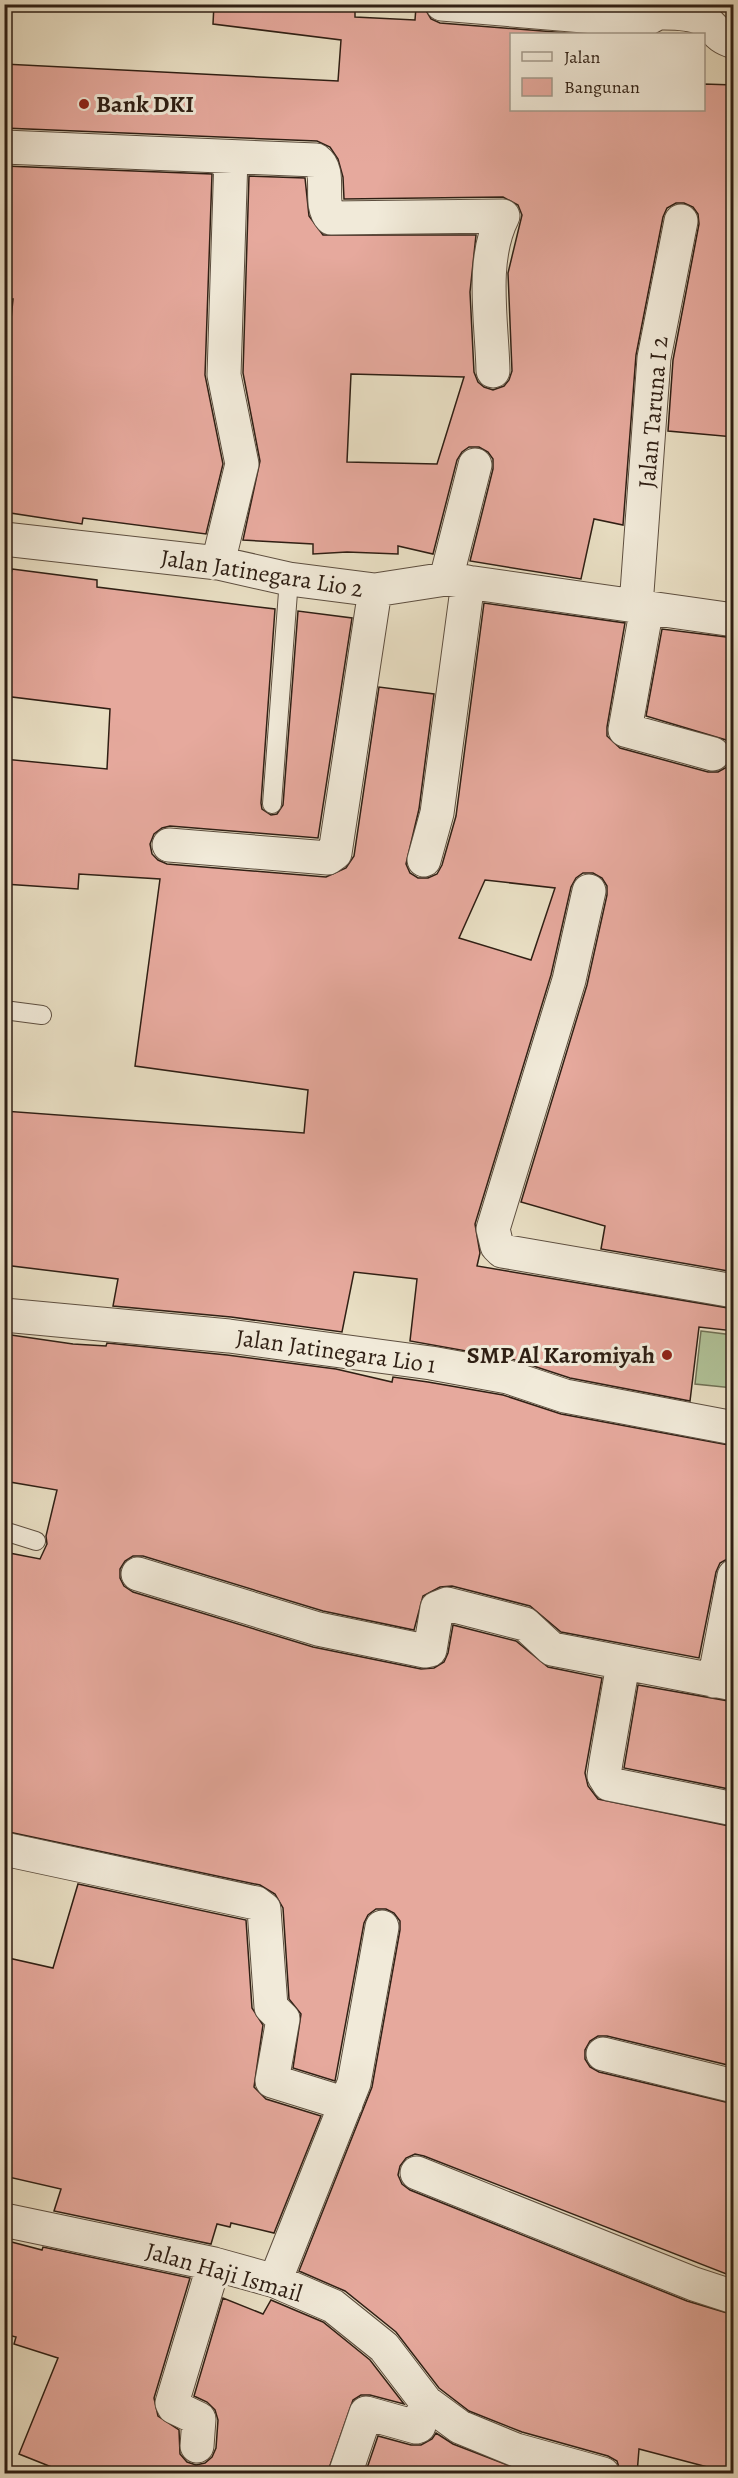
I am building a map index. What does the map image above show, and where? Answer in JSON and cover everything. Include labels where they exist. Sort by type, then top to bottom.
[{"type":"street","points":[[442,4],[643,21],[659,9],[702,19],[713,32],[734,42]]},
{"type":"street","points":[[4,147],[316,160],[323,166],[326,210],[331,218],[503,216],[497,228],[491,264],[493,371]]},
{"type":"street","points":[[218,563],[242,464],[224,375],[231,157]]},
{"type":"street","name":"Jalan Taruna I 2","points":[[681,221],[654,358],[641,606],[625,730],[713,754]]},
{"type":"street","points":[[424,860],[437,813],[457,580],[475,465]]},
{"type":"street","name":"Jalan Jatinegara Lio 2","points":[[4,539],[218,563],[289,579],[375,590],[457,580],[734,620]]},
{"type":"street","points":[[169,845],[328,858],[335,853],[375,590]]},
{"type":"street","points":[[589,891],[569,980],[493,1229],[496,1246],[502,1251],[734,1291]]},
{"type":"street","name":"Jalan Jatinegara Lio 1","points":[[4,1315],[229,1335],[431,1363],[508,1377],[565,1396],[734,1428]]},
{"type":"street","points":[[138,1574],[318,1629],[424,1651],[430,1650],[437,1608],[447,1604],[525,1624],[552,1649],[724,1682],[734,1576]]},
{"type":"street","points":[[623,1664],[604,1776],[609,1784],[734,1809]]},
{"type":"street","points":[[4,1849],[256,1903],[264,1909],[271,2007],[283,2019],[272,2081],[346,2104]]},
{"type":"street","points":[[275,2281],[346,2104],[358,2064],[382,1927]]},
{"type":"street","points":[[603,2054],[734,2086]]},
{"type":"street","points":[[417,2173],[693,2284],[734,2297]]},
{"type":"street","name":"Jalan Haji Ismail","points":[[4,2220],[214,2264],[275,2281],[333,2306],[384,2347],[426,2402],[460,2427],[516,2451],[603,2474]]},
{"type":"street","points":[[197,2446],[199,2419],[172,2403],[214,2264]]},
{"type":"street","points":[[345,2474],[366,2413],[416,2427],[419,2426],[426,2402]]},
{"type":"lane","points":[[272,804],[289,579]]},
{"type":"lane","points":[[4,1010],[42,1015]]},
{"type":"lane","points":[[4,1531],[36,1541]]},
{"type":"green space","points":[[701,1331],[733,1335],[733,1388],[695,1384]]},
{"type":"building","points":[[214,4],[355,4],[355,17],[415,20],[416,7],[424,7],[431,19],[440,23],[567,33],[510,33],[510,111],[705,111],[705,84],[734,85],[734,437],[668,431],[673,360],[699,224],[698,214],[693,207],[684,203],[676,203],[667,208],[663,217],[636,355],[623,525],[594,519],[581,579],[470,561],[493,469],[493,459],[488,452],[479,447],[469,447],[457,460],[433,554],[398,546],[398,554],[347,552],[313,554],[313,544],[243,540],[260,461],[243,373],[249,176],[305,178],[309,216],[323,235],[476,235],[470,292],[474,372],[478,382],[493,390],[504,386],[512,371],[508,273],[522,215],[518,205],[503,197],[344,199],[343,177],[338,159],[330,147],[317,141],[4,128],[4,64],[338,81],[341,40],[213,24]],"holes":[[[351,374],[464,377],[437,464],[347,462]]]},
{"type":"building","points":[[4,166],[212,174],[205,375],[223,464],[206,534],[83,518],[82,524],[4,512],[4,360],[7,360],[13,299],[4,299]]},
{"type":"building","points":[[12,569],[97,580],[97,587],[275,609],[261,803],[262,809],[271,815],[277,814],[283,805],[298,611],[352,618],[318,838],[170,826],[154,834],[150,844],[152,854],[167,864],[326,877],[346,868],[354,856],[379,687],[434,694],[419,809],[406,864],[410,873],[418,878],[428,878],[437,874],[442,865],[456,816],[484,603],[625,623],[607,736],[620,748],[708,772],[718,772],[727,767],[731,759],[731,750],[726,740],[646,716],[662,629],[734,638],[734,1272],[601,1249],[605,1226],[521,1202],[587,985],[607,895],[607,886],[602,878],[593,873],[583,873],[576,878],[571,887],[551,975],[475,1224],[480,1253],[477,1266],[734,1309],[734,1331],[699,1327],[690,1401],[570,1378],[512,1359],[410,1341],[417,1279],[354,1272],[342,1332],[231,1317],[113,1306],[118,1279],[4,1265],[4,1192],[8,1161],[4,1161],[4,1111],[304,1133],[308,1090],[135,1066],[160,879],[79,874],[78,889],[4,884],[4,759],[107,769],[110,709],[4,696],[4,612]],"holes":[[[485,880],[555,888],[531,960],[459,938]]]},
{"type":"building","points":[[4,1334],[73,1344],[106,1346],[107,1343],[227,1355],[336,1369],[392,1382],[393,1377],[428,1382],[503,1395],[561,1414],[734,1446],[734,1528],[729,1558],[720,1563],[716,1572],[699,1658],[561,1632],[530,1606],[452,1586],[440,1587],[423,1596],[414,1630],[323,1611],[143,1556],[133,1556],[125,1561],[120,1569],[120,1578],[124,1586],[133,1592],[313,1647],[421,1669],[434,1668],[444,1662],[453,1625],[516,1641],[548,1667],[602,1678],[585,1773],[588,1786],[598,1799],[734,1827],[732,2066],[607,2036],[598,2036],[590,2041],[585,2050],[585,2059],[590,2067],[599,2072],[734,2104],[734,2277],[424,2156],[415,2154],[406,2158],[400,2166],[398,2175],[402,2184],[410,2190],[687,2301],[734,2315],[734,2474],[639,2449],[637,2474],[621,2474],[617,2461],[608,2456],[522,2432],[469,2411],[439,2388],[396,2332],[345,2291],[299,2271],[372,2087],[400,1930],[400,1921],[394,1913],[386,1909],[376,1909],[368,1915],[364,1923],[335,2081],[293,2068],[301,2014],[289,1999],[283,1908],[275,1894],[260,1885],[4,1831],[4,1552],[40,1559],[47,1544],[46,1536],[57,1490],[4,1481]]},
{"type":"building","points":[[638,1685],[734,1702],[734,1790],[624,1768]]},
{"type":"building","points":[[78,1884],[246,1920],[252,2008],[263,2025],[254,2087],[266,2099],[321,2116],[274,2233],[231,2223],[230,2227],[217,2224],[211,2244],[54,2211],[61,2189],[4,2176],[4,1957],[53,1968]]},
{"type":"building","points":[[4,2240],[42,2250],[43,2247],[190,2278],[154,2398],[158,2416],[179,2430],[180,2454],[187,2462],[196,2465],[205,2463],[212,2457],[216,2448],[218,2420],[215,2410],[207,2402],[194,2396],[223,2298],[263,2314],[271,2300],[323,2322],[370,2360],[404,2404],[370,2395],[361,2395],[353,2400],[327,2474],[69,2474],[19,2454],[58,2358],[14,2344],[16,2337],[4,2334]]},
{"type":"building","points":[[436,2433],[453,2444],[531,2474],[365,2474],[378,2436],[411,2445],[421,2445],[432,2439]]},
{"type":"place","name":"Bank DKI","points":[[84,104]]},
{"type":"place","name":"SMP Al Karomiyah","points":[[667,1355]]}]
